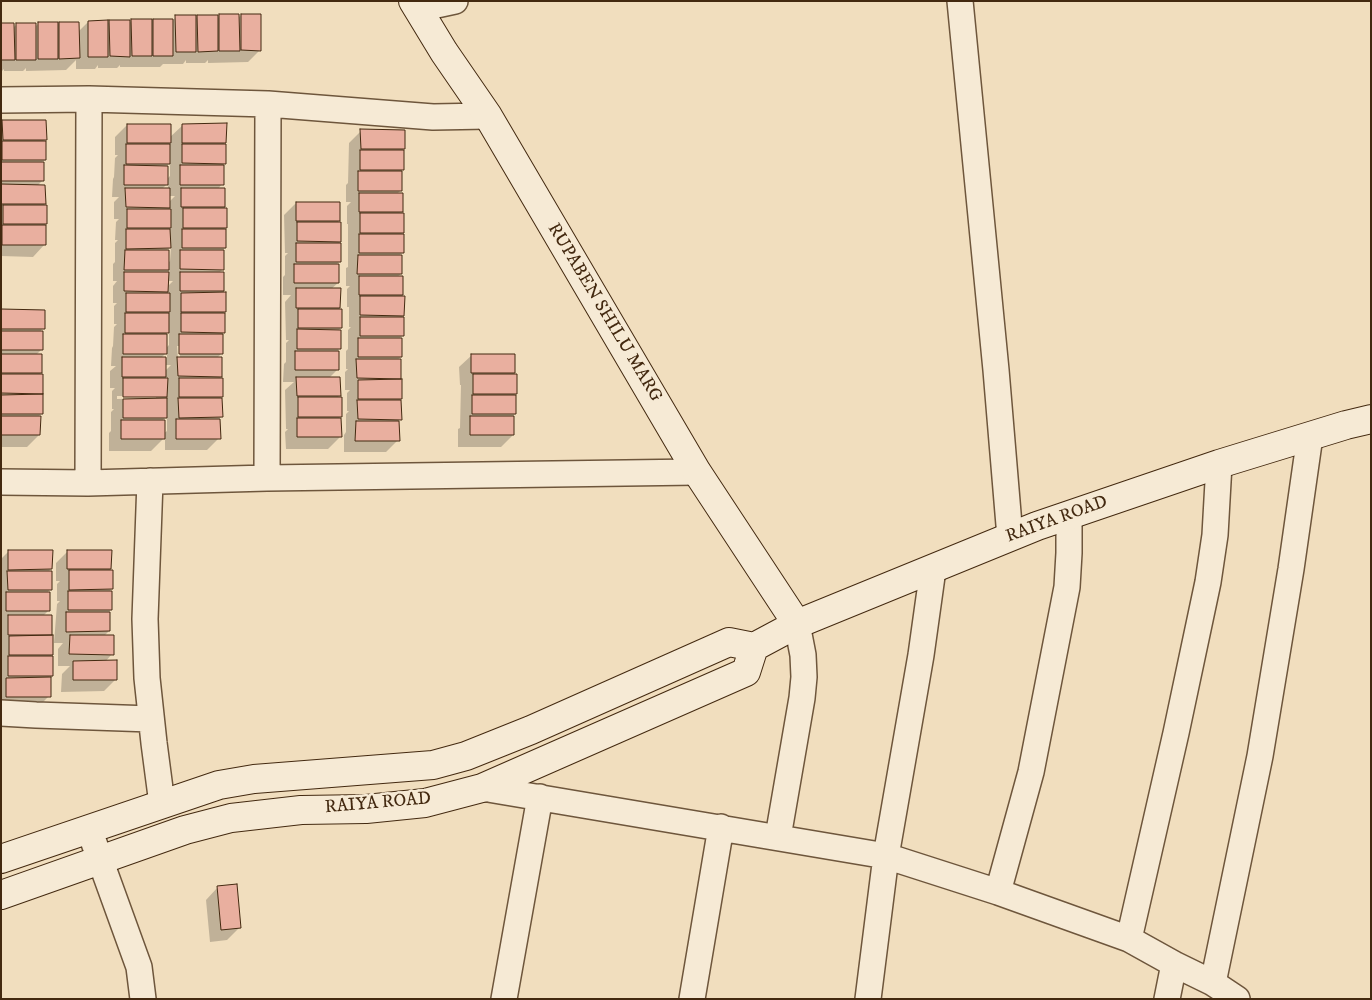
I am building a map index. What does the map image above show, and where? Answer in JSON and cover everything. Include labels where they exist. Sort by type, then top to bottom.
[{"type":"street","points":[[415,5],[456,1]]},
{"type":"street","points":[[960,1],[1010,537]]},
{"type":"street","name":"RUPABEN SHILU MARG","points":[[415,5],[444,52],[488,116],[697,472],[797,624]]},
{"type":"street","points":[[1,100],[268,104],[433,117],[488,116]]},
{"type":"street","points":[[88,483],[90,100]]},
{"type":"street","points":[[267,478],[268,104]]},
{"type":"street","name":"RAIYA ROAD","points":[[1,859],[219,785],[433,765],[466,756],[531,730],[729,642],[754,647],[797,624],[1010,537],[1069,515],[1219,464],[1371,419]]},
{"type":"street","points":[[1213,983],[1260,756],[1291,569],[1310,436]]},
{"type":"street","points":[[1128,940],[1176,733],[1208,582],[1215,535],[1219,464]]},
{"type":"street","points":[[1,482],[88,483],[267,478],[697,472]]},
{"type":"street","points":[[150,481],[146,619],[148,678],[151,719],[162,804]]},
{"type":"street","points":[[998,892],[1031,772],[1067,587],[1069,515]]},
{"type":"street","points":[[868,999],[886,856],[921,655],[933,569]]},
{"type":"street","points":[[778,837],[804,678],[803,655],[797,624]]},
{"type":"street","name":"RAIYA ROAD","points":[[1,895],[185,830],[231,818],[301,810],[366,809],[425,803],[482,788],[746,672],[754,647]]},
{"type":"street","points":[[1,713],[151,719]]},
{"type":"street","points":[[482,788],[886,856],[998,892],[1128,940],[1213,983],[1237,999]]},
{"type":"street","points":[[504,999],[540,797]]},
{"type":"street","points":[[692,999],[721,827]]},
{"type":"street","points":[[89,829],[139,967],[143,999]]},
{"type":"street","points":[[1167,999],[1174,964]]},
{"type":"building","points":[[219,14],[239,14],[240,51],[219,51]]},
{"type":"building","points":[[241,14],[261,14],[261,51],[241,50]]},
{"type":"building","points":[[175,15],[196,15],[196,52],[176,52]]},
{"type":"building","points":[[197,15],[218,15],[218,51],[198,52]]},
{"type":"building","points":[[131,19],[152,19],[152,56],[132,56]]},
{"type":"building","points":[[153,19],[173,19],[173,56],[153,56]]},
{"type":"building","points":[[108,20],[108,57],[88,57],[88,21]]},
{"type":"building","points":[[109,20],[130,20],[130,57],[110,56]]},
{"type":"building","points":[[38,22],[58,22],[58,59],[38,59]]},
{"type":"building","points":[[59,22],[79,22],[80,58],[59,59]]},
{"type":"building","points":[[1,23],[14,23],[15,60],[1,60]]},
{"type":"building","points":[[16,23],[36,23],[36,60],[16,60]]},
{"type":"building","points":[[2,120],[46,120],[47,140],[3,140]]},
{"type":"building","points":[[227,123],[226,143],[182,143],[182,124]]},
{"type":"building","points":[[127,124],[171,124],[171,143],[127,143]]},
{"type":"building","points":[[360,129],[405,130],[405,149],[361,149]]},
{"type":"building","points":[[2,141],[46,141],[46,160],[2,160]]},
{"type":"building","points":[[126,144],[170,144],[170,164],[126,164]]},
{"type":"building","points":[[182,144],[226,144],[226,164],[182,163]]},
{"type":"building","points":[[360,150],[404,150],[404,170],[360,170]]},
{"type":"building","points":[[1,162],[44,162],[44,181],[1,181]]},
{"type":"building","points":[[124,165],[168,166],[168,185],[124,185]]},
{"type":"building","points":[[180,165],[224,165],[224,185],[180,185]]},
{"type":"building","points":[[358,171],[402,171],[402,191],[358,191]]},
{"type":"building","points":[[1,184],[45,185],[46,204],[1,204]]},
{"type":"building","points":[[125,188],[170,188],[170,208],[126,207]]},
{"type":"building","points":[[181,188],[225,188],[225,207],[181,207]]},
{"type":"building","points":[[359,193],[403,193],[403,212],[359,212]]},
{"type":"building","points":[[296,202],[340,202],[340,221],[296,221]]},
{"type":"building","points":[[3,205],[47,205],[47,224],[3,224]]},
{"type":"building","points":[[183,208],[227,208],[227,228],[183,228]]},
{"type":"building","points":[[127,209],[171,209],[171,228],[127,228]]},
{"type":"building","points":[[360,213],[404,213],[404,233],[360,233]]},
{"type":"building","points":[[297,222],[341,222],[341,242],[297,241]]},
{"type":"building","points":[[2,225],[46,225],[46,245],[2,245]]},
{"type":"building","points":[[126,229],[170,229],[171,248],[126,249]]},
{"type":"building","points":[[182,229],[226,229],[226,248],[182,248]]},
{"type":"building","points":[[359,234],[404,234],[404,253],[359,253]]},
{"type":"building","points":[[296,243],[341,243],[341,262],[296,262]]},
{"type":"building","points":[[125,250],[169,250],[169,270],[124,270]]},
{"type":"building","points":[[180,250],[224,250],[224,270],[180,269]]},
{"type":"building","points":[[358,255],[402,255],[402,274],[357,274]]},
{"type":"building","points":[[294,264],[339,264],[339,283],[294,283]]},
{"type":"building","points":[[124,272],[169,272],[168,292],[124,291]]},
{"type":"building","points":[[180,272],[224,272],[224,291],[180,291]]},
{"type":"building","points":[[359,276],[403,276],[403,295],[359,295]]},
{"type":"building","points":[[296,288],[341,288],[340,308],[296,308]]},
{"type":"building","points":[[226,292],[226,312],[181,312],[181,293]]},
{"type":"building","points":[[126,293],[170,293],[170,312],[126,312]]},
{"type":"building","points":[[360,296],[405,296],[404,316],[360,315]]},
{"type":"building","points":[[1,309],[45,310],[45,329],[1,329]]},
{"type":"building","points":[[298,309],[342,309],[342,328],[298,328]]},
{"type":"building","points":[[125,313],[169,313],[169,333],[125,333]]},
{"type":"building","points":[[181,313],[225,313],[225,333],[181,332]]},
{"type":"building","points":[[360,317],[404,317],[404,336],[360,336]]},
{"type":"building","points":[[297,329],[341,330],[341,349],[297,349]]},
{"type":"building","points":[[1,331],[43,331],[43,350],[1,350]]},
{"type":"building","points":[[123,334],[167,334],[167,354],[123,354]]},
{"type":"building","points":[[179,334],[223,334],[223,354],[179,354]]},
{"type":"building","points":[[358,338],[402,338],[402,357],[358,357]]},
{"type":"building","points":[[295,351],[339,351],[339,370],[295,370]]},
{"type":"building","points":[[1,354],[42,354],[42,373],[1,373]]},
{"type":"building","points":[[471,354],[515,354],[515,373],[471,373]]},
{"type":"building","points":[[122,357],[166,357],[166,377],[122,377]]},
{"type":"building","points":[[177,357],[222,357],[222,377],[178,376]]},
{"type":"building","points":[[356,359],[401,359],[401,379],[357,378]]},
{"type":"building","points":[[1,374],[43,374],[43,394],[1,393]]},
{"type":"building","points":[[473,374],[517,374],[517,394],[473,394]]},
{"type":"building","points":[[296,377],[340,377],[341,396],[297,396]]},
{"type":"building","points":[[123,378],[168,378],[167,397],[123,397]]},
{"type":"building","points":[[179,378],[223,378],[223,397],[179,397]]},
{"type":"building","points":[[402,379],[402,399],[358,399],[358,380]]},
{"type":"building","points":[[43,394],[43,414],[1,414],[1,395]]},
{"type":"building","points":[[472,395],[516,395],[516,414],[472,414]]},
{"type":"building","points":[[298,397],[342,397],[342,417],[298,417]]},
{"type":"building","points":[[167,398],[167,418],[123,418],[123,399]]},
{"type":"building","points":[[178,398],[222,398],[223,417],[179,418]]},
{"type":"building","points":[[357,400],[401,400],[402,420],[358,419]]},
{"type":"building","points":[[1,416],[41,416],[40,435],[1,435]]},
{"type":"building","points":[[470,416],[514,416],[514,435],[470,435]]},
{"type":"building","points":[[297,418],[341,418],[342,437],[297,437]]},
{"type":"building","points":[[176,419],[220,419],[221,439],[176,439]]},
{"type":"building","points":[[121,420],[165,420],[165,439],[121,439]]},
{"type":"building","points":[[356,421],[399,421],[400,441],[355,441]]},
{"type":"building","points":[[8,550],[53,550],[52,569],[8,570]]},
{"type":"building","points":[[67,550],[112,550],[111,569],[67,569]]},
{"type":"building","points":[[69,570],[113,570],[113,589],[69,590]]},
{"type":"building","points":[[7,571],[52,571],[52,590],[8,590]]},
{"type":"building","points":[[68,591],[112,591],[112,610],[68,610]]},
{"type":"building","points":[[6,592],[50,592],[50,611],[6,611]]},
{"type":"building","points":[[66,612],[110,612],[110,631],[66,632]]},
{"type":"building","points":[[8,615],[52,615],[52,635],[8,635]]},
{"type":"building","points":[[53,635],[53,655],[9,655],[9,636]]},
{"type":"building","points":[[70,635],[114,635],[114,655],[69,654]]},
{"type":"building","points":[[8,656],[53,656],[53,676],[8,676]]},
{"type":"building","points":[[117,660],[117,680],[73,680],[73,661]]},
{"type":"building","points":[[51,677],[51,697],[6,697],[6,678]]},
{"type":"building","points":[[237,884],[241,928],[221,930],[217,886]]}]
